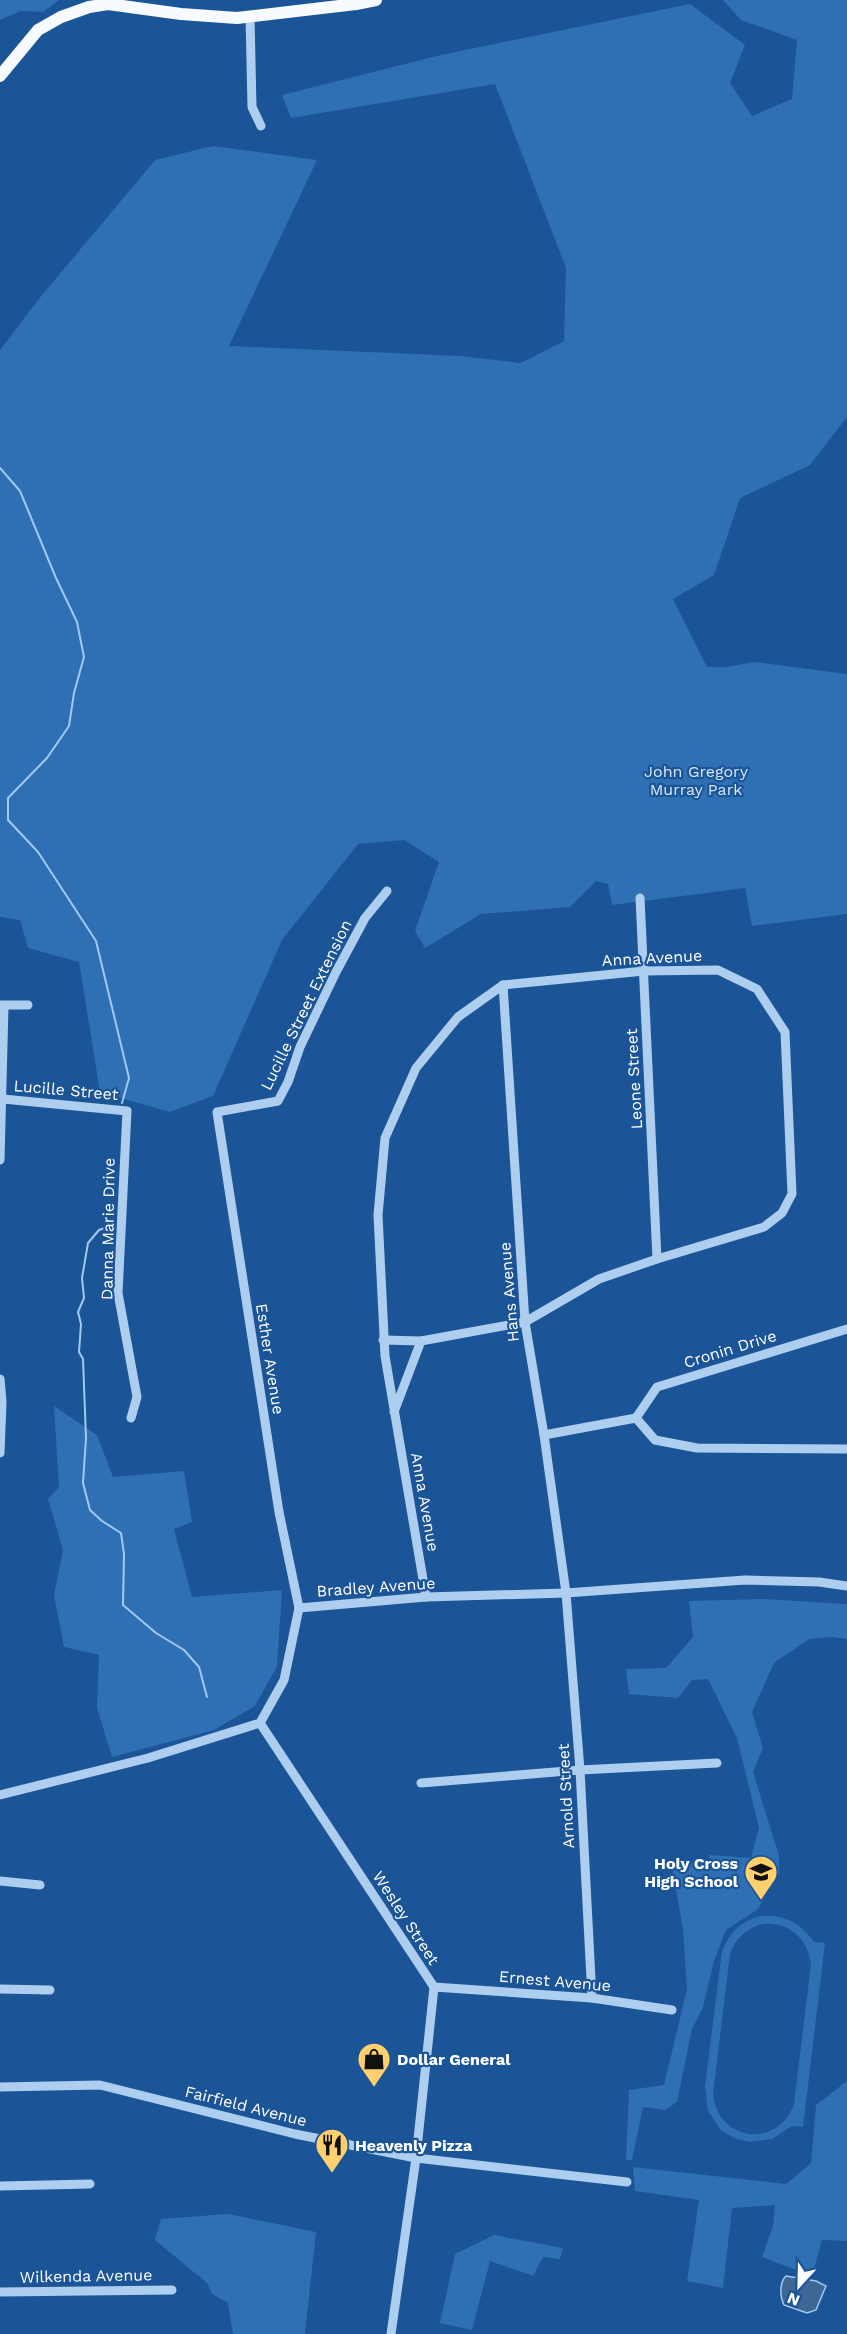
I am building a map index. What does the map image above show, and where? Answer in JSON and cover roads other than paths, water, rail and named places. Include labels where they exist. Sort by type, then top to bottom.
[{"type":"main road","points":[[0,76],[38,30],[61,17],[89,7],[108,4],[181,14],[237,18],[376,0]]},
{"type":"street","points":[[250,17],[252,107],[261,126]]},
{"type":"street","name":"Lucille Street Extension","points":[[217,1113],[275,1103],[285,1089],[306,1032],[360,927],[374,905],[387,891]]},
{"type":"street","name":"Leone Street","points":[[640,898],[657,1259]]},
{"type":"street","name":"Anna Avenue","points":[[383,1340],[421,1341],[525,1322],[599,1279],[764,1227],[782,1213],[792,1194],[785,1032],[757,989],[718,970],[644,971],[503,985],[458,1017],[416,1068],[385,1138],[378,1215],[383,1340],[426,1597]]},
{"type":"street","name":"Hans Avenue","points":[[503,985],[525,1322],[566,1593]]},
{"type":"street","points":[[0,1160],[3,1100],[2,1006],[28,1005]]},
{"type":"street","name":"Lucille Street","points":[[3,1100],[127,1110]]},
{"type":"street","name":"Danna Marie Drive","points":[[127,1110],[118,1293],[137,1397],[131,1418]]},
{"type":"street","name":"Esther Avenue","points":[[217,1113],[279,1512],[299,1608]]},
{"type":"street","name":"Cronin Drive","points":[[636,1418],[657,1387],[847,1329]]},
{"type":"street","points":[[394,1412],[421,1341]]},
{"type":"street","points":[[0,1379],[0,1453]]},
{"type":"street","points":[[544,1436],[636,1418],[655,1440],[697,1448],[847,1449]]},
{"type":"street","name":"Bradley Avenue","points":[[260,1723],[284,1680],[299,1608],[426,1597],[566,1593],[745,1580],[819,1582],[847,1586]]},
{"type":"street","name":"Arnold Street","points":[[566,1593],[580,1770],[592,1998]]},
{"type":"street","points":[[0,1795],[148,1758],[260,1723]]},
{"type":"street","name":"Wesley Street","points":[[260,1723],[434,1987],[394,2334]]},
{"type":"street","points":[[421,1783],[580,1770],[717,1763]]},
{"type":"street","points":[[0,1881],[40,1885]]},
{"type":"street","name":"Ernest Avenue","points":[[434,1987],[592,1998],[672,2010]]},
{"type":"street","points":[[0,1989],[50,1990]]},
{"type":"street","name":"Fairfield Avenue","points":[[0,2086],[100,2085],[295,2134],[416,2158],[627,2182]]},
{"type":"street","points":[[0,2186],[90,2184]]},
{"type":"street","name":"Wilkenda Avenue","points":[[0,2292],[172,2290]]},
{"type":"waterway","points":[[0,468],[20,491],[77,622],[84,657],[74,693],[69,726],[47,758],[8,798],[8,820],[38,852],[96,941],[129,1078],[122,1103]]},
{"type":"waterway","points":[[114,1225],[99,1230],[88,1243],[82,1278],[84,1298],[78,1312],[81,1324],[79,1352],[83,1359],[86,1438],[83,1483],[90,1510],[121,1533],[124,1554],[123,1605],[156,1633],[184,1650],[199,1667],[207,1697]]},
{"type":"place","name":"Holy Cross High School","points":[[761,1901]]},
{"type":"place","name":"Dollar General","points":[[374,2088]]},
{"type":"place","name":"Heavenly Pizza","points":[[332,2174]]},
{"type":"park label","name":"John Gregory Murray Park","points":[[696,780]]}]
